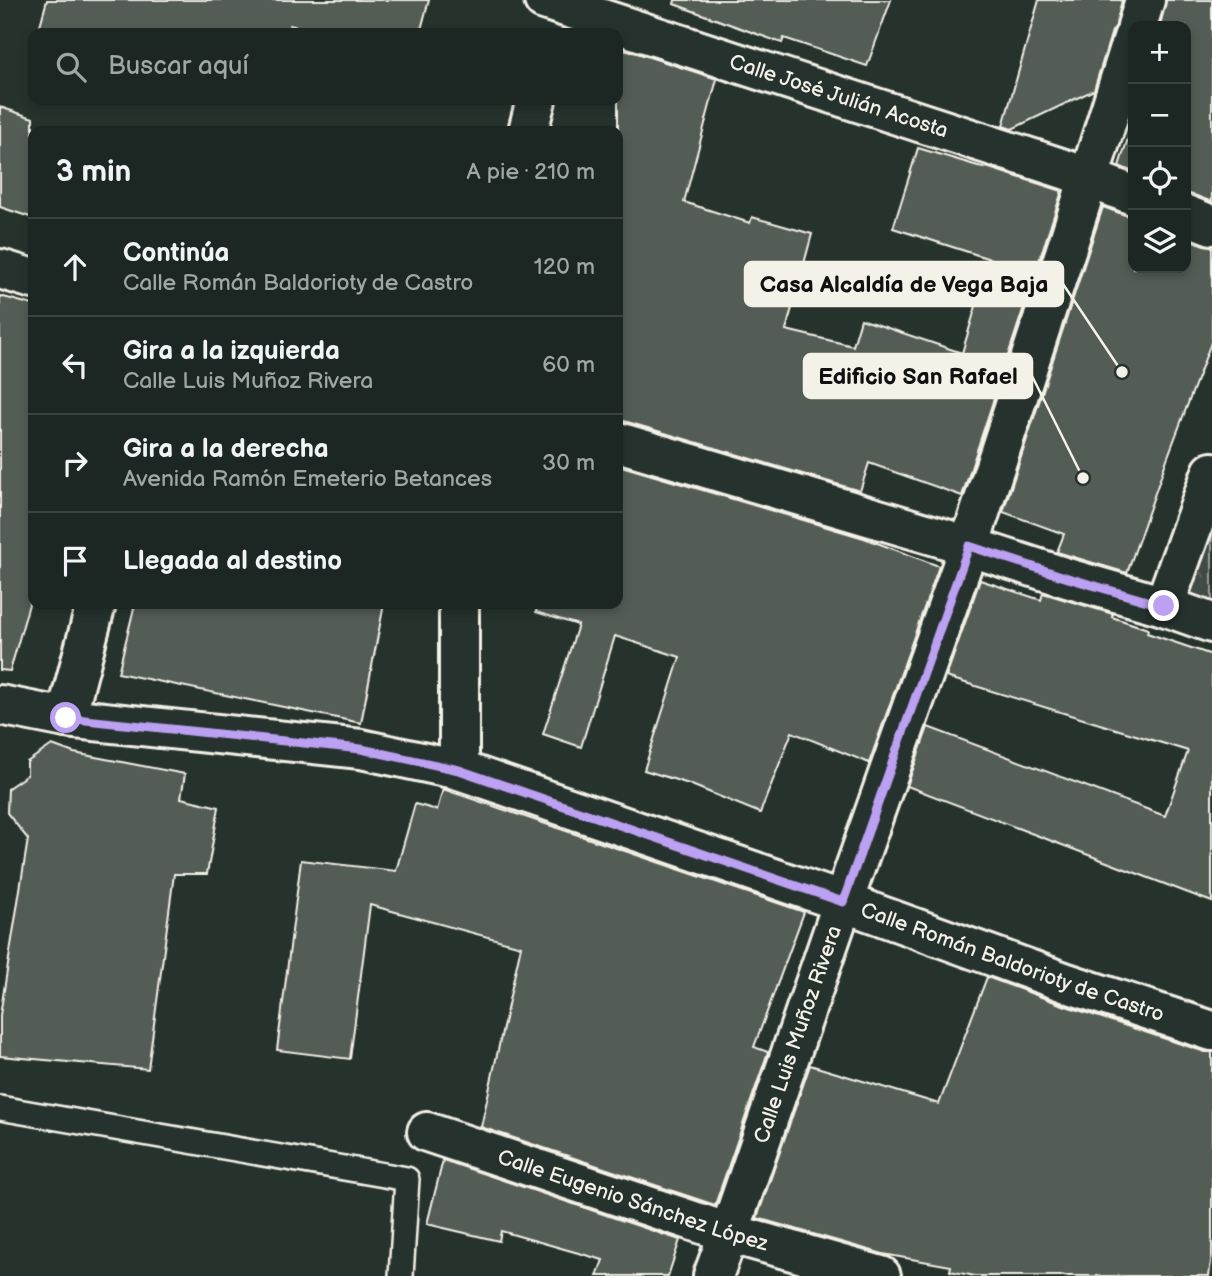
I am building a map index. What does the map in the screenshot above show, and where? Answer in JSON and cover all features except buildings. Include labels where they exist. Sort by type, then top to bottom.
[{"type":"street","points":[[1139,21],[1145,0]]},
{"type":"street","name":"Calle José Julián Acosta","points":[[555,9],[615,28]]},
{"type":"street","name":"Calle José Julián Acosta","points":[[623,31],[1089,178],[1128,193]]},
{"type":"street","name":"Calle Luis Muñoz Rivera","points":[[713,1276],[969,546],[1128,54]]},
{"type":"street","points":[[529,126],[535,105]]},
{"type":"street","points":[[1191,217],[1212,225]]},
{"type":"street","points":[[0,269],[28,277]]},
{"type":"street","points":[[623,443],[969,546],[1212,623]]},
{"type":"street","points":[[1164,606],[1212,472]]},
{"type":"street","points":[[66,718],[95,609]]},
{"type":"street","points":[[459,609],[459,770]]},
{"type":"street","name":"Calle Román Baldorioty de Castro","points":[[0,705],[66,718],[361,749],[459,770],[1212,1031]]},
{"type":"street","name":"Calle Eugenio Sánchez López","points":[[427,1132],[729,1233],[881,1276]]},
{"type":"lane","points":[[0,1108],[407,1179],[401,1276]]},
{"type":"green space","points":[[1212,516],[1212,610],[1182,598]]},
{"type":"place","name":"Casa Alcaldía de Vega Baja","points":[[1122,372]]},
{"type":"place","name":"Edificio San Rafael","points":[[1083,478]]},
{"type":"route","points":[[66,718],[361,749],[459,770],[843,902],[969,546],[1164,606]]}]
